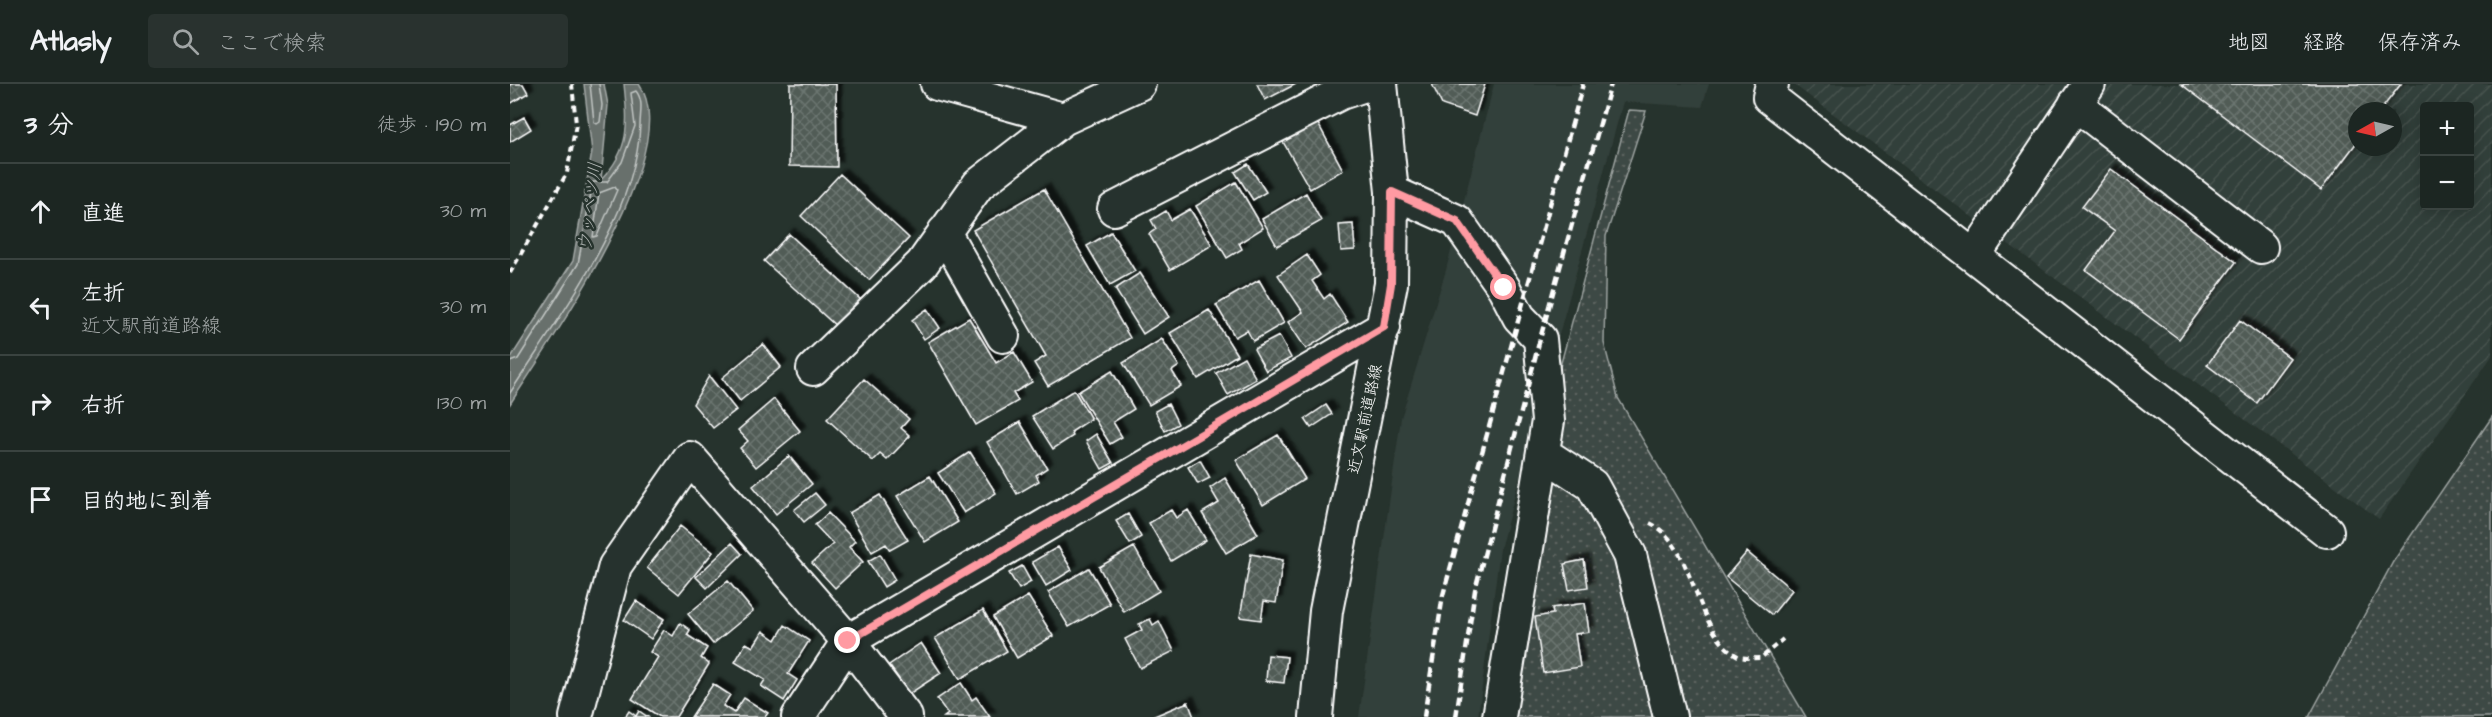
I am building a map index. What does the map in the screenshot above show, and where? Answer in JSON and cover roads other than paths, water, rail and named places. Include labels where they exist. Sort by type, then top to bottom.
[{"type":"street","points":[[936,84],[1064,119]]},
{"type":"street","points":[[813,369],[922,264],[978,185],[1064,119],[1139,84]]},
{"type":"street","points":[[1114,209],[1341,93],[1368,84]]},
{"type":"street","name":"近文駅前道路線","points":[[1316,717],[1326,611],[1391,284],[1392,192],[1381,84]]},
{"type":"street","points":[[1772,84],[1769,97],[2327,531]]},
{"type":"street","points":[[1974,256],[2082,94],[2261,247]]},
{"type":"street","points":[[1392,192],[1457,221],[1504,288],[1520,317],[1540,339],[1548,420],[1499,717]]},
{"type":"street","points":[[944,232],[1004,336]]},
{"type":"street","points":[[798,717],[848,641],[1384,327]]},
{"type":"street","points":[[1543,453],[1592,485],[1630,555],[1670,717]]},
{"type":"street","points":[[576,717],[615,566],[690,458],[848,641],[906,717]]},
{"type":"water","name":"ウッペツ川","points":[[584,84],[604,84],[608,105],[601,180],[611,169],[623,146],[626,123],[624,84],[639,84],[649,114],[644,154],[629,199],[606,247],[580,294],[510,404],[510,359],[573,261],[592,152]]},
{"type":"railway","points":[[1424,717],[1443,595],[1583,84]]},
{"type":"railway","points":[[1456,717],[1475,590],[1540,339],[1611,84]]}]
